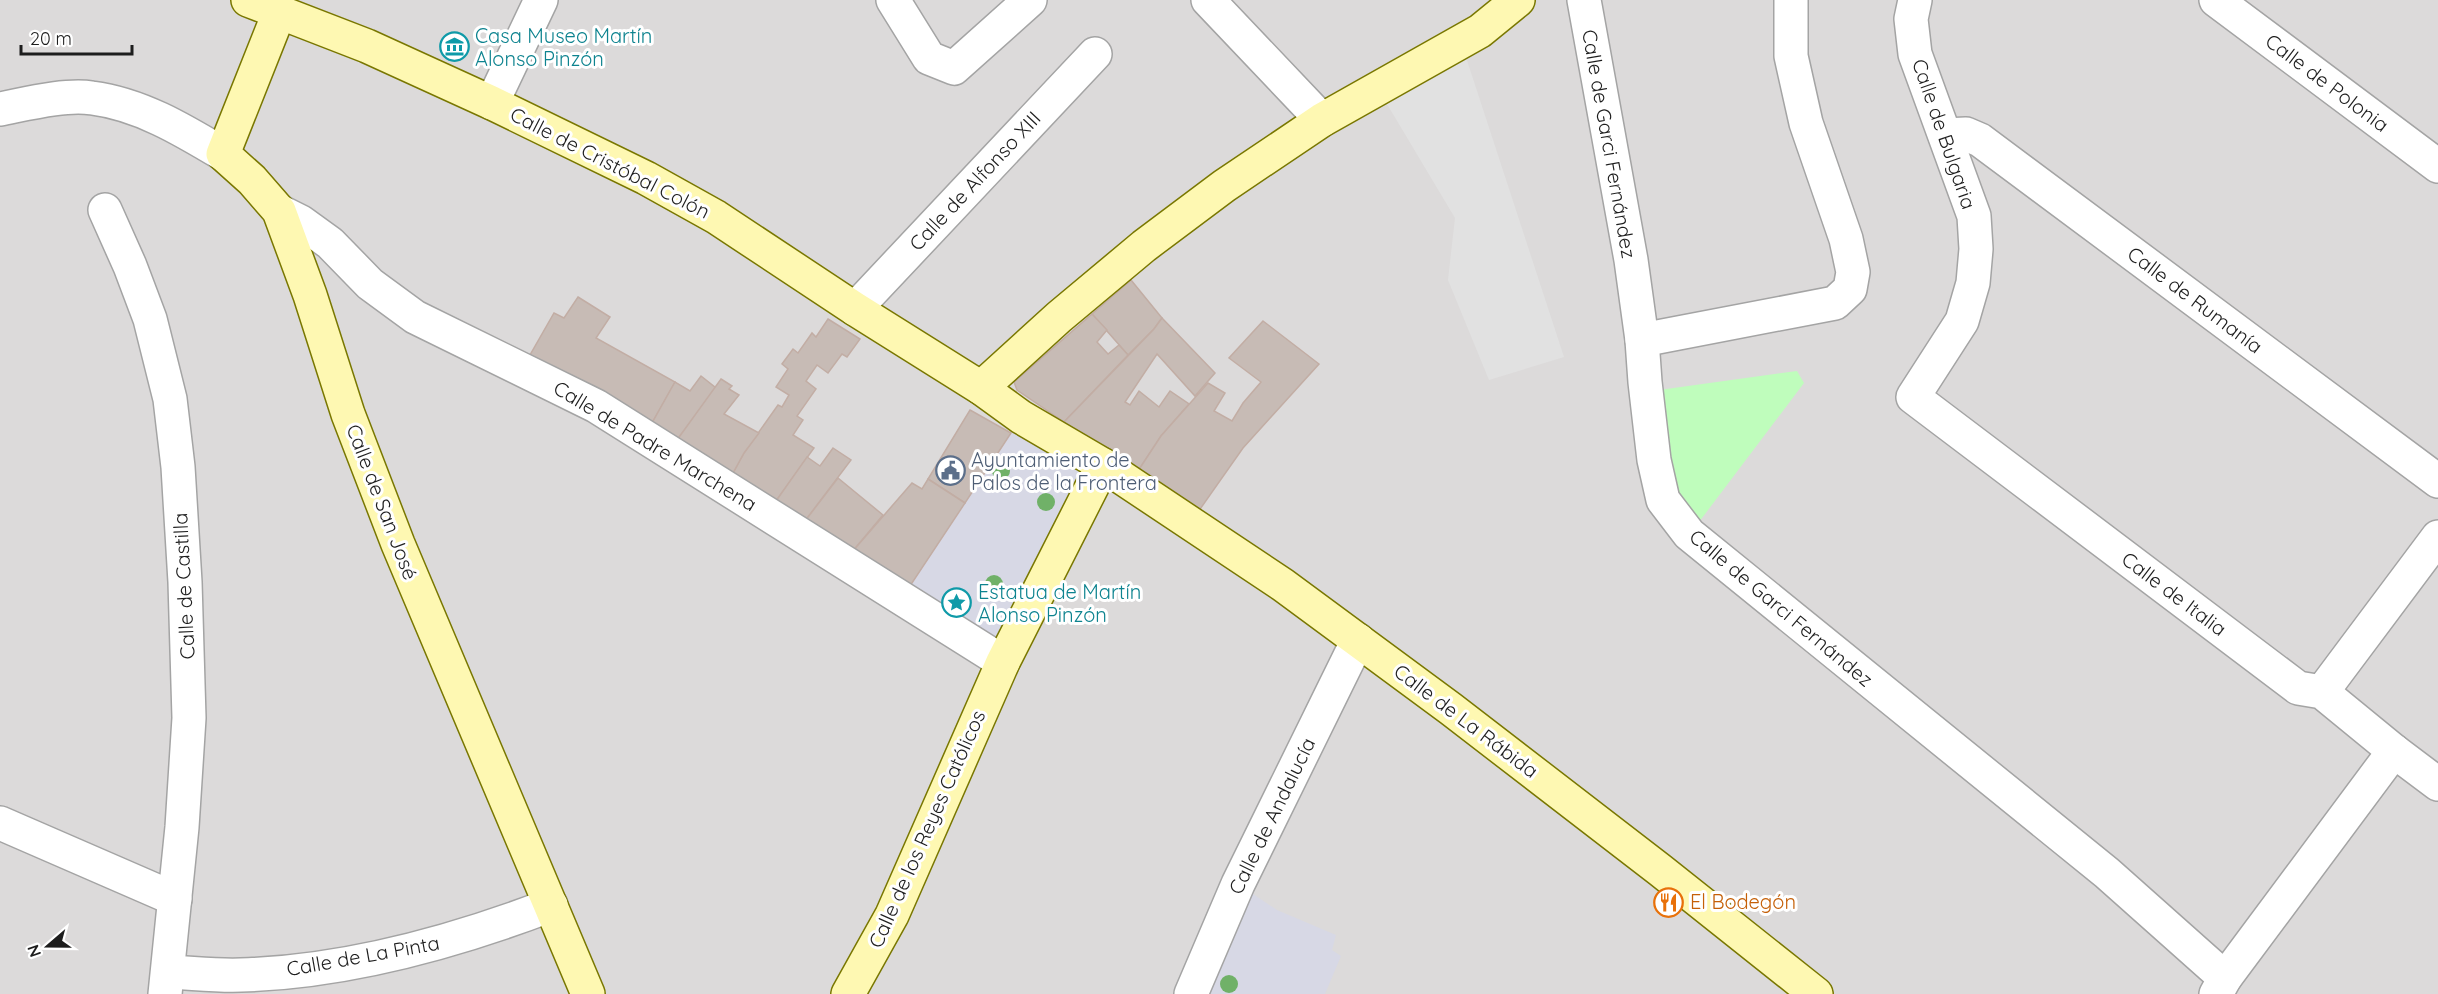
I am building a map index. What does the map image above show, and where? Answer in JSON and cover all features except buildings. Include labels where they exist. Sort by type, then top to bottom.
[{"type":"street","name":"Calle de Cristóbal Colón","points":[[248,0],[367,46],[492,103],[646,178],[717,217],[855,309],[981,388],[1021,417],[1103,465]]},
{"type":"street","points":[[492,103],[541,0]]},
{"type":"street","points":[[893,0],[929,58],[954,68],[1030,0]]},
{"type":"street","points":[[981,388],[1059,317],[1144,246],[1224,186],[1322,120],[1480,31],[1518,0]]},
{"type":"street","name":"Calle de Garci Fernández","points":[[1584,0],[1631,260],[1654,460],[1663,500],[1689,534],[2107,873],[2220,986]]},
{"type":"street","points":[[1642,340],[1834,303],[1850,289],[1853,272],[1846,239],[1806,123],[1791,56],[1791,0]]},
{"type":"street","name":"Calle de Bulgaria","points":[[1913,396],[1962,321],[1973,283],[1976,249],[1974,216],[1915,54],[1911,20],[1915,0]]},
{"type":"street","name":"Calle de Polonia","points":[[2216,0],[2438,166]]},
{"type":"street","points":[[1224,6],[1322,120]]},
{"type":"street","points":[[223,154],[279,13]]},
{"type":"street","name":"Calle de Alfonso XIII","points":[[855,309],[1095,54]]},
{"type":"street","name":"Calle de San José","points":[[0,109],[60,99],[90,97],[129,107],[178,128],[223,154],[252,180],[279,212],[310,295],[348,414],[398,544],[588,994]]},
{"type":"street","name":"Calle de Rumanía","points":[[1945,135],[1966,134],[1980,140],[2438,481]]},
{"type":"street","name":"Calle de Castilla","points":[[105,210],[150,319],[170,399],[178,466],[185,582],[189,718],[167,983]]},
{"type":"street","name":"Calle de Padre Marchena","points":[[279,212],[301,222],[330,243],[370,285],[415,317],[596,406],[1003,662]]},
{"type":"street","name":"Calle de Italia","points":[[1913,396],[2298,688],[2322,692],[2438,784]]},
{"type":"street","name":"Calle de los Reyes Católicos","points":[[848,994],[909,879],[1003,662],[1103,465]]},
{"type":"street","name":"Calle de La Rábida","points":[[1103,465],[1283,585],[1358,640],[1631,848],[1816,994]]},
{"type":"street","points":[[2322,692],[2438,537]]},
{"type":"street","name":"Calle de Andalucía","points":[[1191,994],[1238,885],[1358,640]]},
{"type":"street","points":[[2220,986],[2394,751]]},
{"type":"street","points":[[0,823],[175,899]]},
{"type":"street","name":"Calle de La Pinta","points":[[167,983],[332,965],[400,953],[455,938],[551,905]]},
{"type":"shaded area","points":[[0,0],[2438,0],[2438,994],[0,994]]},
{"type":"shaded area","points":[[1461,42],[1564,357],[1489,380],[1448,280],[1455,218],[1378,89]]},
{"type":"shaded area","points":[[1021,417],[1103,465],[1003,662],[908,589]]},
{"type":"shaded area","points":[[1238,884],[1277,910],[1336,935],[1332,950],[1341,956],[1325,994],[1191,994]]},
{"type":"green space","points":[[1797,371],[1804,383],[1699,522],[1677,493],[1659,390]]},
{"type":"place","name":"Casa Museo Martín Alonso Pinzón","points":[[454,47]]},
{"type":"place","name":"Ayuntamiento de Palos de la Frontera","points":[[950,471]]},
{"type":"place","name":"Estatua de Martín Alonso Pinzón","points":[[957,603]]},
{"type":"place","name":"El Bodegón","points":[[1669,902]]}]
